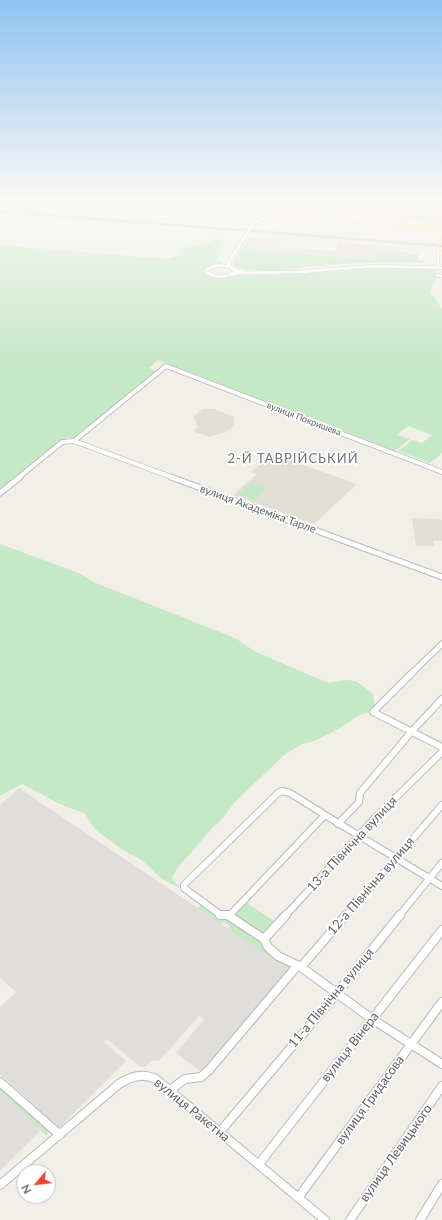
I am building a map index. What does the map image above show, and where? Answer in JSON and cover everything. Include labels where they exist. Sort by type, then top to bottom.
[{"type":"street","points":[[233,255],[218,265],[207,268],[206,272],[216,277],[238,273],[298,272],[368,267],[437,267]]},
{"type":"street","points":[[437,267],[439,255]]},
{"type":"street","points":[[230,258],[228,264],[235,272],[230,275]]},
{"type":"street","points":[[218,265],[242,272],[268,272],[377,265],[442,268]]},
{"type":"street","points":[[437,275],[442,276]]},
{"type":"street","name":"вулиця Покришева","points":[[74,441],[166,366],[442,472]]},
{"type":"street","points":[[0,493],[62,442],[74,441]]},
{"type":"street","name":"вулиця Академіка Тарле","points":[[74,441],[442,577]]},
{"type":"street","points":[[442,644],[373,712],[442,747]]},
{"type":"street","points":[[338,824],[359,802],[360,793],[412,731],[442,699]]},
{"type":"street","name":"13-а Північна вулиця","points":[[264,939],[358,836],[442,752]]},
{"type":"street","points":[[442,886],[285,791],[280,792],[184,885],[184,888],[222,916],[228,917],[264,939],[264,942],[272,951],[299,967],[372,1019],[442,1064]]},
{"type":"street","name":"12-а Північна вулиця","points":[[170,1090],[179,1082],[186,1079],[201,1077],[209,1070],[442,805]]},
{"type":"street","points":[[228,917],[325,816]]},
{"type":"street","name":"11-а Північна вулиця","points":[[219,1133],[337,993],[442,863]]},
{"type":"street","name":"вулиця Вінера","points":[[259,1164],[442,930]]},
{"type":"street","name":"вулиця Гридасова","points":[[298,1198],[442,1002]]},
{"type":"street","name":"вулиця Ракетна","points":[[0,1186],[119,1084],[138,1074],[149,1075],[156,1078],[219,1133],[259,1164],[325,1220]]},
{"type":"street","points":[[0,1082],[60,1135]]},
{"type":"street","name":"вулиця Левицького","points":[[350,1220],[442,1086]]},
{"type":"street","points":[[420,1220],[442,1184]]},
{"type":"shaded area","points":[[319,255],[376,255],[373,260]]},
{"type":"shaded area","points":[[203,409],[214,409],[234,417],[234,426],[226,432],[209,437],[193,431],[198,427],[193,417]]},
{"type":"shaded area","points":[[272,454],[357,484],[314,524],[233,495],[257,474],[251,472]]},
{"type":"shaded area","points":[[412,518],[442,520],[442,541],[433,541],[434,546],[416,546]]},
{"type":"shaded area","points":[[19,788],[290,970],[203,1073],[176,1053],[204,1019],[199,1016],[159,1061],[152,1060],[145,1067],[139,1066],[107,1039],[104,1042],[126,1061],[59,1128],[0,1074],[0,1007],[16,992],[0,978],[0,805]]},
{"type":"shaded area","points":[[0,1091],[41,1130],[0,1171]]},
{"type":"green space","points":[[0,255],[118,255],[167,259],[181,255],[219,255],[218,260],[222,262],[221,264],[206,268],[202,271],[207,276],[221,278],[238,275],[299,274],[370,268],[432,268],[436,272],[435,280],[430,292],[442,309],[442,453],[430,463],[398,451],[413,440],[422,443],[432,435],[408,426],[397,435],[410,439],[395,451],[158,360],[149,368],[157,371],[75,439],[68,437],[10,483],[5,484],[0,488]]},
{"type":"green space","points":[[238,255],[317,255],[373,260],[376,255],[418,255],[418,260],[424,261],[423,263],[324,265],[277,270],[253,270],[233,265]]},
{"type":"green space","points":[[251,483],[267,488],[254,500],[238,494]]},
{"type":"green space","points":[[0,544],[78,573],[96,583],[235,638],[256,652],[328,683],[346,680],[356,681],[373,694],[375,707],[369,712],[360,715],[333,732],[314,741],[302,744],[284,755],[235,802],[221,820],[212,828],[176,870],[172,878],[180,888],[162,879],[143,861],[120,848],[96,830],[84,813],[62,805],[22,784],[0,796]]},
{"type":"green space","points":[[246,902],[274,921],[260,936],[233,917]]},
{"type":"green space","points":[[201,904],[230,919],[260,938],[266,949],[291,965],[292,967],[290,970],[228,929],[230,926],[224,922],[221,924],[198,908]]},
{"type":"green space","points":[[0,1085],[50,1131],[46,1135],[0,1091]]},
{"type":"district","name":"2-Й ТАВРІЙСЬКИЙ","points":[[293,459]]}]
